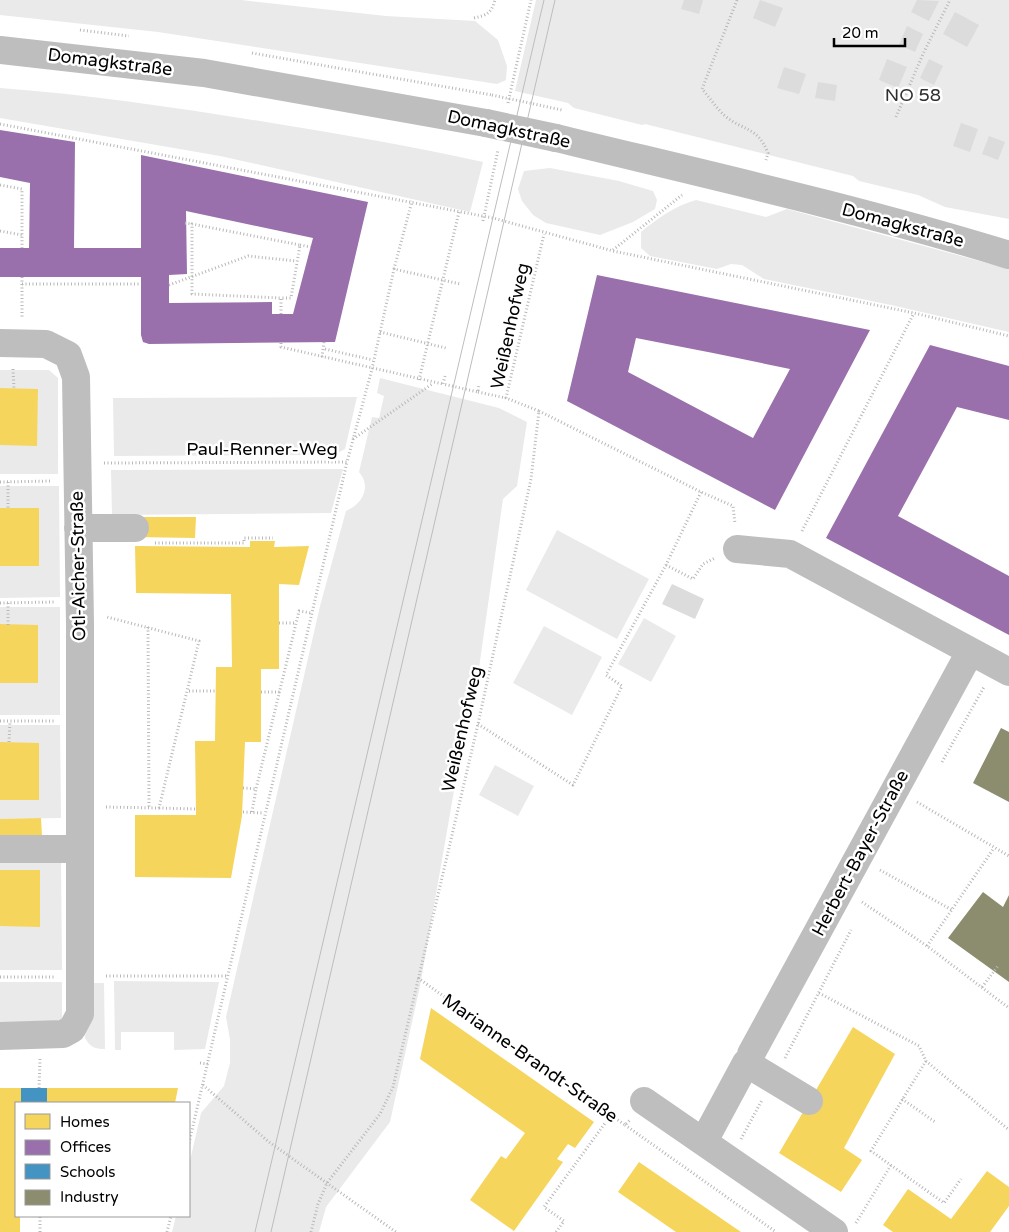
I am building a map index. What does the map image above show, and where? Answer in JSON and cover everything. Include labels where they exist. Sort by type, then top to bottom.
[{"type":"street","name":"Domagkstraße","points":[[0,50],[204,74],[486,123],[556,138],[888,220],[1009,255]]},
{"type":"street","name":"Otl-Aicher-Straße","points":[[0,1036],[63,1034],[72,1028],[80,1014],[78,528],[70,478],[76,377],[68,355],[46,344],[12,350]]},
{"type":"street","points":[[78,528],[140,536]]},
{"type":"street","points":[[737,549],[790,554],[1003,669]]},
{"type":"street","name":"Herbert-Bayer-Straße","points":[[704,1141],[970,652]]},
{"type":"street","points":[[0,849],[80,849]]},
{"type":"street","points":[[749,1059],[773,1080],[809,1101]]},
{"type":"street","name":"Marianne-Brandt-Straße","points":[[644,1102],[730,1159],[845,1228]]},
{"type":"path","points":[[474,18],[487,16],[492,11],[495,0]]},
{"type":"path","points":[[737,0],[702,89],[726,117],[748,127],[763,141],[768,153],[766,160]]},
{"type":"path","points":[[896,117],[923,54],[950,0]]},
{"type":"path","points":[[492,95],[562,110]]},
{"type":"path","points":[[0,124],[412,201],[613,251],[914,313],[1009,336]]},
{"type":"path","points":[[0,185],[22,189],[22,248]]},
{"type":"path","points":[[613,251],[675,200]]},
{"type":"path","name":"Paul-Renner-Weg","points":[[70,478],[96,463],[347,462],[372,369],[394,269],[412,201]]},
{"type":"path","points":[[420,380],[459,212]]},
{"type":"path","points":[[185,222],[311,247]]},
{"type":"path","points":[[192,224],[192,294],[291,298],[300,245]]},
{"type":"path","points":[[0,231],[22,235]]},
{"type":"path","name":"Weißenhofweg","points":[[311,1232],[318,1204],[327,1183],[380,1114],[393,1087],[478,724],[531,479],[539,410],[506,398],[544,234]]},
{"type":"path","points":[[169,285],[248,256],[296,260]]},
{"type":"path","points":[[394,269],[460,284]]},
{"type":"path","points":[[14,388],[12,350],[22,277]]},
{"type":"path","points":[[534,278],[539,279]]},
{"type":"path","points":[[22,284],[141,284]]},
{"type":"path","points":[[281,298],[281,314]]},
{"type":"path","points":[[790,554],[914,313]]},
{"type":"path","points":[[380,332],[446,348]]},
{"type":"path","points":[[322,357],[324,342]]},
{"type":"path","points":[[281,343],[281,347],[433,383],[506,398]]},
{"type":"path","points":[[324,349],[373,360]]},
{"type":"path","points":[[443,384],[445,376]]},
{"type":"path","points":[[352,439],[433,383]]},
{"type":"path","points":[[478,392],[479,384]]},
{"type":"path","points":[[539,410],[701,492],[733,506],[737,549],[703,564],[694,579],[666,565]]},
{"type":"path","points":[[190,1139],[226,976],[347,462]]},
{"type":"path","points":[[0,482],[70,478]]},
{"type":"path","points":[[8,482],[8,508]]},
{"type":"path","points":[[478,724],[573,785],[622,686],[606,675],[666,565],[701,492]]},
{"type":"path","points":[[140,536],[244,543],[244,538],[273,538]]},
{"type":"path","points":[[0,603],[64,602]]},
{"type":"path","points":[[8,603],[8,624]]},
{"type":"path","points":[[252,812],[299,611],[311,613]]},
{"type":"path","points":[[107,617],[199,640],[189,691],[160,808]]},
{"type":"path","points":[[279,623],[296,623]]},
{"type":"path","points":[[148,627],[149,807]]},
{"type":"path","points":[[938,769],[1003,669]]},
{"type":"path","points":[[189,691],[215,691]]},
{"type":"path","points":[[261,692],[280,692]]},
{"type":"path","points":[[0,720],[55,721]]},
{"type":"path","points":[[9,742],[10,720]]},
{"type":"path","points":[[243,788],[256,789]]},
{"type":"path","points":[[895,788],[1009,856]]},
{"type":"path","points":[[914,812],[924,795]]},
{"type":"path","points":[[80,807],[196,809]]},
{"type":"path","points":[[242,812],[264,813]]},
{"type":"path","points":[[927,946],[994,848]]},
{"type":"path","points":[[857,857],[952,910]]},
{"type":"path","points":[[877,879],[886,862]]},
{"type":"path","points":[[840,889],[927,946],[1009,1008]]},
{"type":"path","points":[[859,912],[868,895]]},
{"type":"path","points":[[730,1159],[819,993],[855,921]]},
{"type":"path","points":[[982,987],[998,966]]},
{"type":"path","points":[[0,977],[226,976]]},
{"type":"path","name":"Marianne-Brandt-Straße","points":[[418,978],[626,1125],[644,1102]]},
{"type":"path","points":[[792,978],[918,1046],[926,1061],[1009,1130]]},
{"type":"path","points":[[926,1061],[871,1151],[944,1203],[960,1178]]},
{"type":"path","points":[[200,1063],[208,1064]]},
{"type":"path","points":[[203,1085],[269,1142],[396,1232]]},
{"type":"path","points":[[902,1100],[935,1122]]},
{"type":"path","points":[[556,1232],[564,1221],[544,1207],[611,1115]]},
{"type":"path","points":[[626,1125],[776,1232]]},
{"type":"path","points":[[845,1228],[891,1165]]},
{"type":"path","points":[[40,1217],[40,1232]]},
{"type":"path","points":[[167,1232],[171,1217]]},
{"type":"green space","points":[[0,0],[241,0],[386,16],[475,21],[498,40],[507,66],[506,80],[497,84],[158,32],[0,15]]},
{"type":"green space","name":"NO 58","points":[[536,0],[1009,0],[1009,219],[945,207],[918,195],[859,181],[853,176],[574,108],[568,103],[515,91]]},
{"type":"green space","points":[[0,88],[105,99],[209,113],[355,137],[483,162],[470,212],[220,156],[0,118]]},
{"type":"green space","points":[[550,168],[619,181],[653,191],[657,200],[655,209],[633,222],[600,235],[546,223],[533,215],[522,201],[518,189],[524,171]]},
{"type":"green space","points":[[696,200],[766,217],[787,209],[1009,269],[1009,332],[764,279],[742,265],[731,264],[717,269],[650,256],[641,248],[641,232],[667,213]]},
{"type":"green space","points":[[0,370],[49,370],[58,378],[58,474],[0,474]]},
{"type":"green space","points":[[380,378],[499,408],[527,422],[517,486],[503,499],[479,668],[455,785],[420,986],[390,1122],[326,1207],[319,1232],[172,1232],[176,1217],[190,1217],[190,1161],[201,1113],[224,1086],[230,1063],[230,1040],[226,1017],[320,606],[346,511],[361,500],[365,489],[365,483],[359,472],[372,417],[379,418],[384,396],[377,393]]},
{"type":"green space","points":[[357,397],[345,449],[334,455],[114,456],[113,398]]},
{"type":"green space","points":[[343,469],[331,513],[112,515],[111,470]]},
{"type":"green space","points":[[0,486],[59,486],[60,597],[0,598]]},
{"type":"green space","points":[[557,530],[649,579],[617,639],[526,590]]},
{"type":"green space","points":[[0,607],[60,607],[60,715],[0,715]]},
{"type":"green space","points":[[644,618],[676,636],[651,682],[618,664]]},
{"type":"green space","points":[[544,626],[602,657],[572,715],[513,683]]},
{"type":"green space","points":[[0,725],[60,725],[61,818],[0,819]]},
{"type":"green space","points":[[495,765],[534,786],[518,816],[479,795]]},
{"type":"green space","points":[[0,860],[61,860],[62,970],[0,970]]},
{"type":"green space","points":[[114,981],[219,982],[205,1049],[174,1050],[174,1032],[121,1032],[121,1050],[115,1050]]},
{"type":"green space","points":[[0,982],[62,982],[62,1020],[0,1025]]},
{"type":"green space","points":[[90,983],[104,983],[105,1049],[93,1047],[85,1038]]},
{"type":"building: Homes","points":[[0,388],[38,389],[37,446],[0,445]]},
{"type":"building: Homes","points":[[0,508],[39,508],[39,566],[0,566]]},
{"type":"building: Homes","points":[[135,517],[196,517],[195,538],[135,537]]},
{"type":"building: Homes","points":[[250,541],[275,541],[274,547],[309,546],[299,585],[279,584],[279,669],[261,669],[261,742],[245,742],[242,816],[231,878],[135,877],[135,815],[196,815],[195,741],[215,741],[216,667],[232,667],[231,594],[136,593],[135,546],[250,547]]},
{"type":"building: Homes","points":[[0,624],[38,625],[38,683],[0,683]]},
{"type":"building: Homes","points":[[0,742],[39,743],[39,800],[0,800]]},
{"type":"building: Homes","points":[[41,818],[42,837],[0,837],[0,819]]},
{"type":"building: Homes","points":[[0,870],[40,870],[40,927],[0,926]]},
{"type":"building: Homes","points":[[431,1008],[594,1122],[575,1148],[568,1144],[557,1159],[563,1162],[514,1231],[470,1200],[501,1156],[506,1159],[525,1133],[420,1059]]},
{"type":"building: Homes","points":[[853,1027],[895,1054],[844,1148],[862,1160],[841,1192],[779,1153]]},
{"type":"building: Homes","points":[[0,1088],[21,1088],[21,1102],[15,1102],[15,1217],[20,1217],[20,1232],[0,1232]]},
{"type":"building: Homes","points":[[47,1088],[178,1088],[175,1102],[47,1102]]},
{"type":"building: Homes","points":[[639,1162],[741,1232],[676,1232],[618,1192]]},
{"type":"building: Homes","points":[[987,1171],[1009,1187],[1009,1206],[990,1232],[893,1232],[883,1225],[908,1189],[951,1219]]},
{"type":"building: Offices","points":[[0,130],[75,142],[74,248],[141,248],[141,155],[368,202],[335,342],[149,344],[143,342],[141,335],[141,277],[0,277],[0,248],[29,248],[30,183],[0,177]],"holes":[[[186,211],[313,238],[293,314],[272,314],[272,302],[169,303],[169,275],[187,274]]]},
{"type":"building: Offices","points":[[597,275],[870,330],[775,510],[567,401]],"holes":[[[636,338],[790,369],[753,438],[628,372]]]},
{"type":"building: Offices","points":[[930,345],[1009,366],[1009,420],[957,407],[898,516],[1009,576],[1009,635],[826,538]]},
{"type":"building: Schools","points":[[21,1088],[47,1088],[47,1102],[21,1102]]},
{"type":"building: Industry","points":[[1001,728],[1009,732],[1009,802],[973,783]]},
{"type":"building: Industry","points":[[983,892],[1003,907],[1009,895],[1009,982],[948,938]]},
{"type":"building: Other","points":[[684,0],[703,0],[699,14],[681,9]]},
{"type":"building: Other","points":[[760,0],[783,8],[775,27],[753,18]]},
{"type":"building: Other","points":[[917,0],[939,1],[929,21],[911,12]]},
{"type":"building: Other","points":[[955,12],[979,25],[967,47],[943,34]]},
{"type":"building: Other","points":[[907,26],[923,34],[915,52],[899,45]]},
{"type":"building: Other","points":[[887,59],[907,67],[898,88],[879,80]]},
{"type":"building: Other","points":[[929,59],[943,66],[934,85],[920,78]]},
{"type":"building: Other","points":[[784,67],[806,74],[799,94],[777,88]]},
{"type":"building: Other","points":[[818,82],[837,85],[835,101],[815,98]]},
{"type":"building: Other","points":[[961,123],[978,129],[970,152],[953,146]]},
{"type":"building: Other","points":[[989,136],[1005,142],[998,160],[982,154]]},
{"type":"building: Other","points":[[672,584],[704,599],[695,619],[662,604]]},
{"type":"tram line","points":[[255,1232],[544,0]]},
{"type":"tram line","points":[[271,1232],[555,0]]}]
